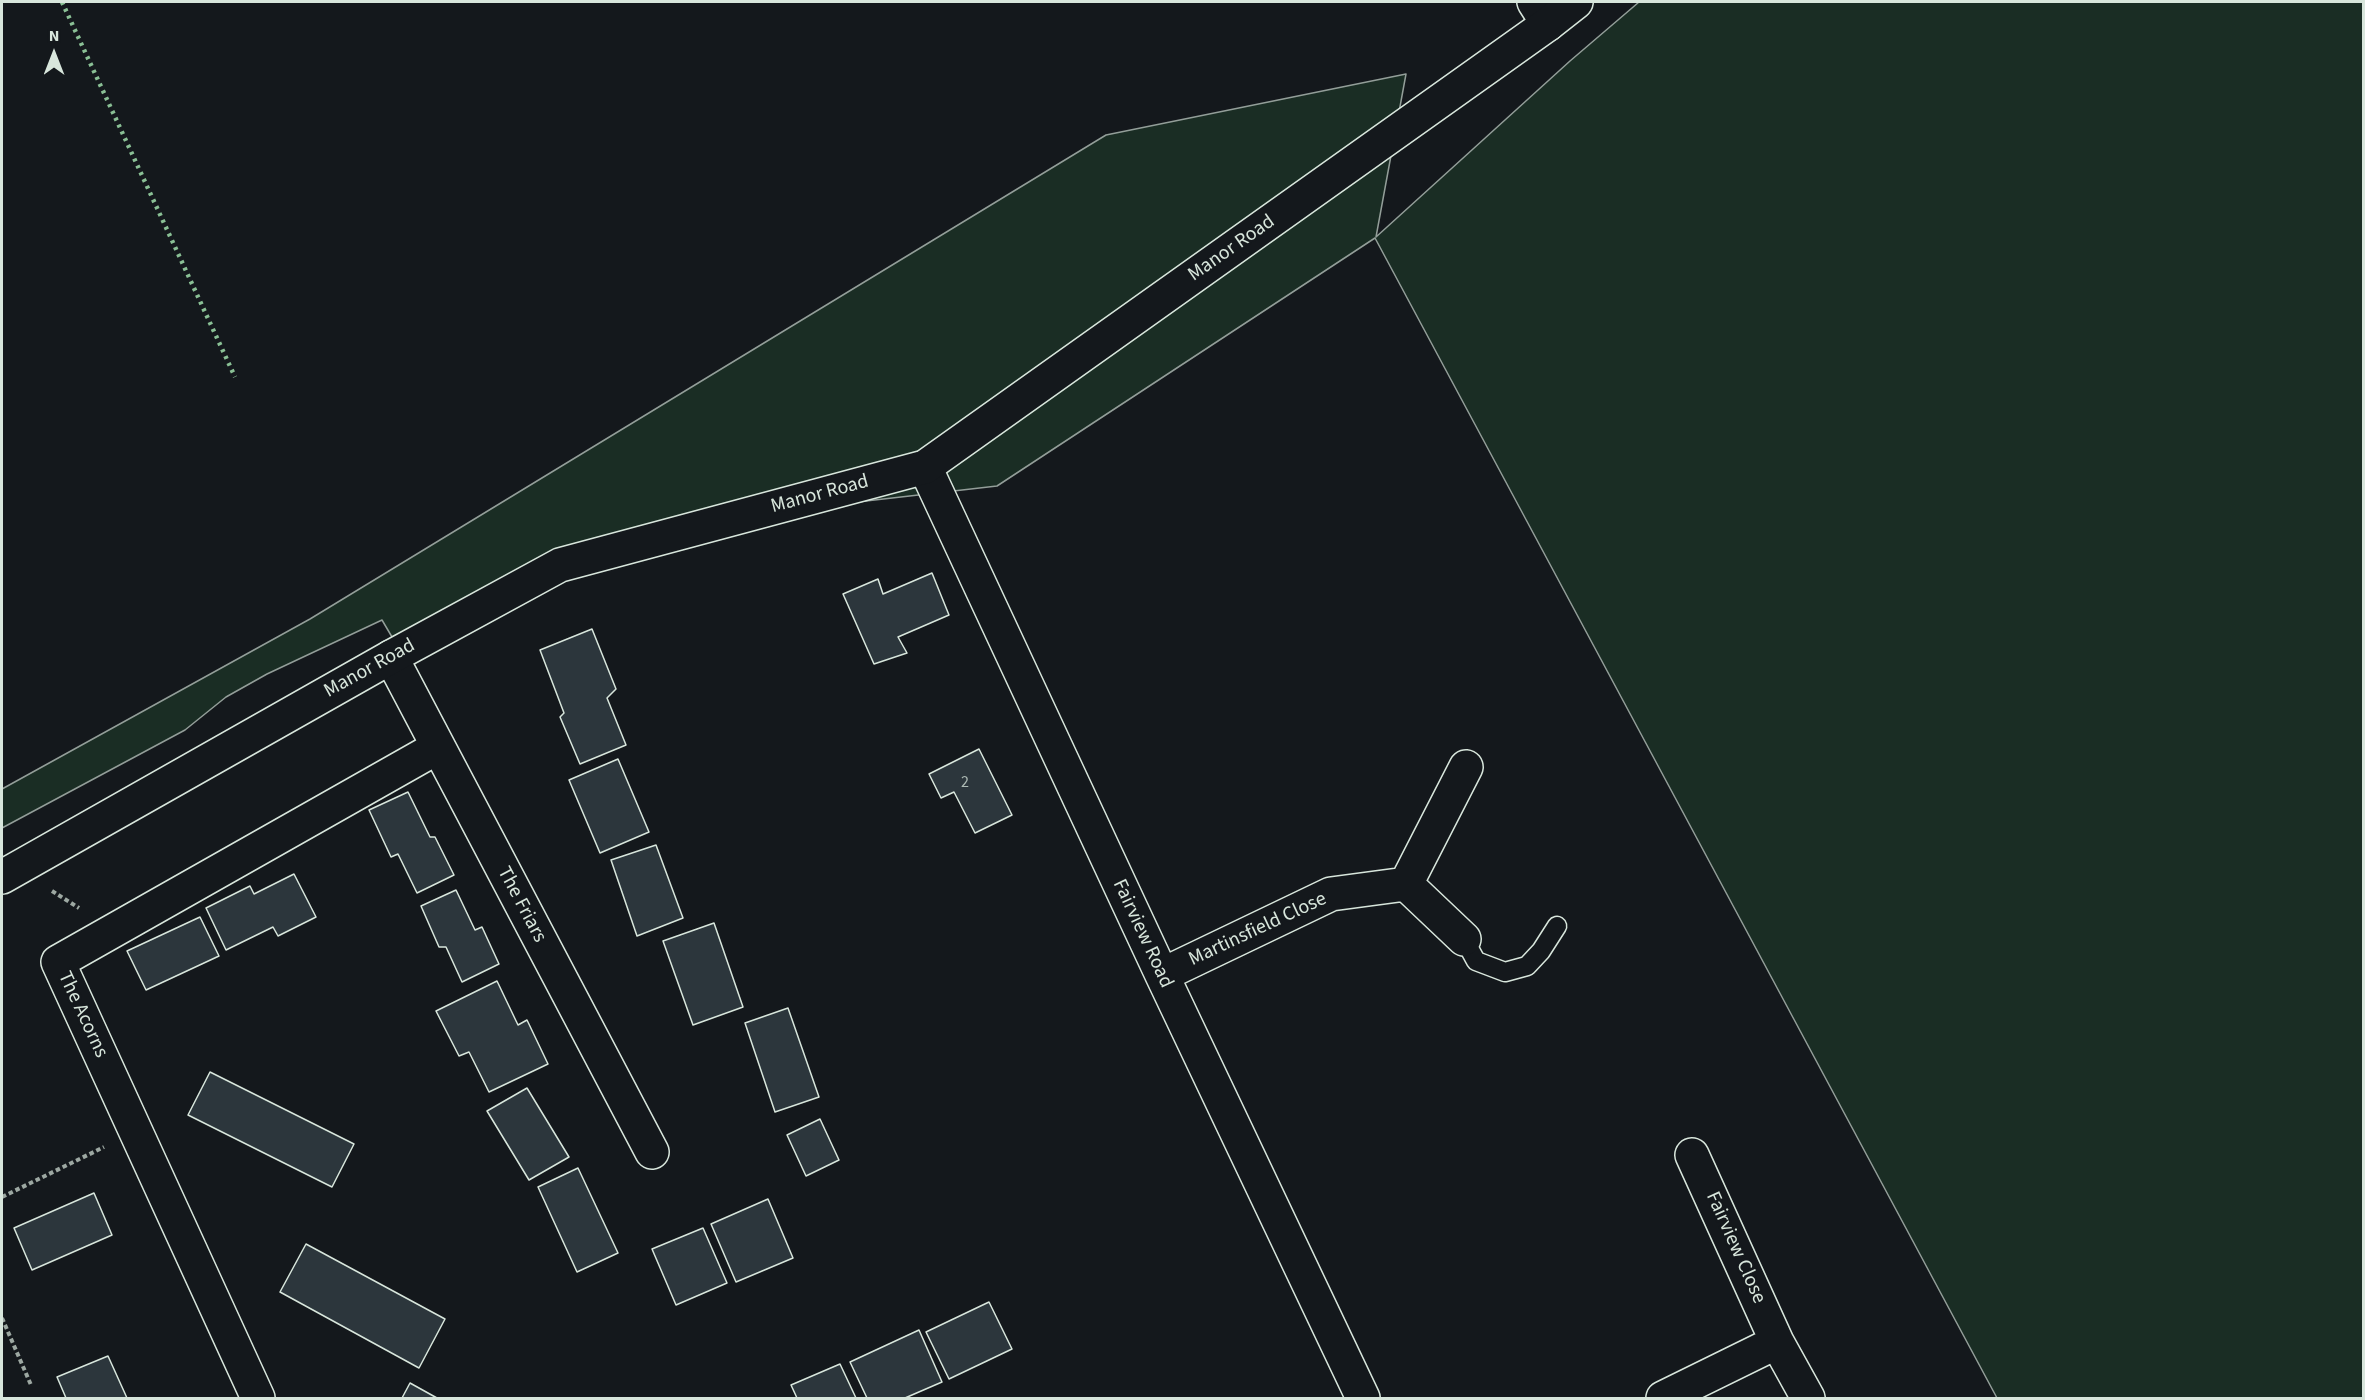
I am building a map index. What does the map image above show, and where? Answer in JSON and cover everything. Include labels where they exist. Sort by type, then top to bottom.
[{"type":"street","name":"Manor Road","points":[[9,873],[391,657],[560,565],[925,467],[1541,13],[1576,2]]},
{"type":"street","name":"Fairview Road","points":[[925,467],[1162,975],[1363,1398]]},
{"type":"street","name":"The Friars","points":[[391,657],[652,1152]]},
{"type":"street","name":"The Acorns","points":[[258,1398],[58,962],[438,747]]},
{"type":"street","points":[[1464,939],[1406,884],[1466,767]]},
{"type":"street","name":"Martinsfield Close","points":[[1162,975],[1331,894],[1406,884]]},
{"type":"street","name":"Fairview Close","points":[[1692,1155],[1777,1342],[1808,1398]]},
{"type":"street","points":[[1663,1398],[1777,1342]]},
{"type":"lane","points":[[1464,939],[1476,961],[1505,972],[1527,966],[1541,951],[1557,926]]},
{"type":"path","points":[[9,873],[116,930]]},
{"type":"path","points":[[2,1197],[136,1132]]},
{"type":"path","points":[[2,1318],[31,1385]]},
{"type":"green space","points":[[1639,2],[2363,2],[2363,1398],[1997,1398],[1375,238],[997,486],[639,527],[392,637],[382,620],[267,674],[226,697],[185,730],[2,828],[2,789],[310,619],[1106,135],[1406,74],[1376,237],[1570,61]]},
{"type":"building","points":[[932,573],[949,615],[898,637],[907,653],[874,664],[843,594],[878,579],[883,594]]},
{"type":"building","points":[[592,629],[616,689],[607,698],[626,745],[580,764],[560,717],[564,713],[540,650]]},
{"type":"building","points":[[979,749],[1012,815],[975,833],[954,792],[941,798],[929,774]]},
{"type":"building","points":[[618,759],[649,832],[600,853],[569,780]]},
{"type":"building","points":[[408,792],[430,837],[435,837],[454,875],[417,893],[398,854],[391,857],[369,810]]},
{"type":"building","points":[[656,845],[683,918],[637,936],[611,860]]},
{"type":"building","points":[[294,874],[316,917],[278,936],[273,927],[226,950],[206,908],[250,886],[254,894]]},
{"type":"building","points":[[456,890],[475,930],[482,927],[499,964],[462,982],[446,947],[439,947],[421,906]]},
{"type":"building","points":[[200,917],[219,956],[146,990],[127,951]]},
{"type":"building","points":[[714,923],[743,1007],[693,1025],[663,941]]},
{"type":"building","points":[[497,981],[518,1025],[527,1020],[548,1064],[489,1092],[469,1052],[459,1056],[436,1011]]},
{"type":"building","points":[[788,1008],[819,1097],[775,1112],[745,1023]]},
{"type":"building","points":[[210,1072],[354,1144],[332,1187],[188,1115]]},
{"type":"building","points":[[527,1088],[569,1157],[529,1180],[487,1111]]},
{"type":"building","points":[[820,1119],[839,1160],[806,1176],[787,1135]]},
{"type":"building","points":[[578,1168],[618,1253],[577,1272],[538,1187]]},
{"type":"building","points":[[94,1193],[112,1235],[32,1270],[14,1228]]},
{"type":"building","points":[[768,1199],[793,1258],[736,1282],[711,1224]]},
{"type":"building","points":[[703,1228],[727,1283],[676,1305],[652,1249]]},
{"type":"building","points":[[306,1244],[445,1319],[419,1368],[280,1292]]},
{"type":"building","points":[[989,1302],[1012,1349],[949,1379],[926,1332]]},
{"type":"building","points":[[919,1330],[942,1382],[905,1398],[867,1398],[850,1362]]},
{"type":"building","points":[[108,1356],[127,1398],[66,1398],[57,1377]]},
{"type":"building","points":[[840,1364],[856,1398],[797,1398],[791,1385]]},
{"type":"building","points":[[410,1383],[437,1398],[402,1398]]},
{"type":"hedge","points":[[62,2],[235,377]]}]
